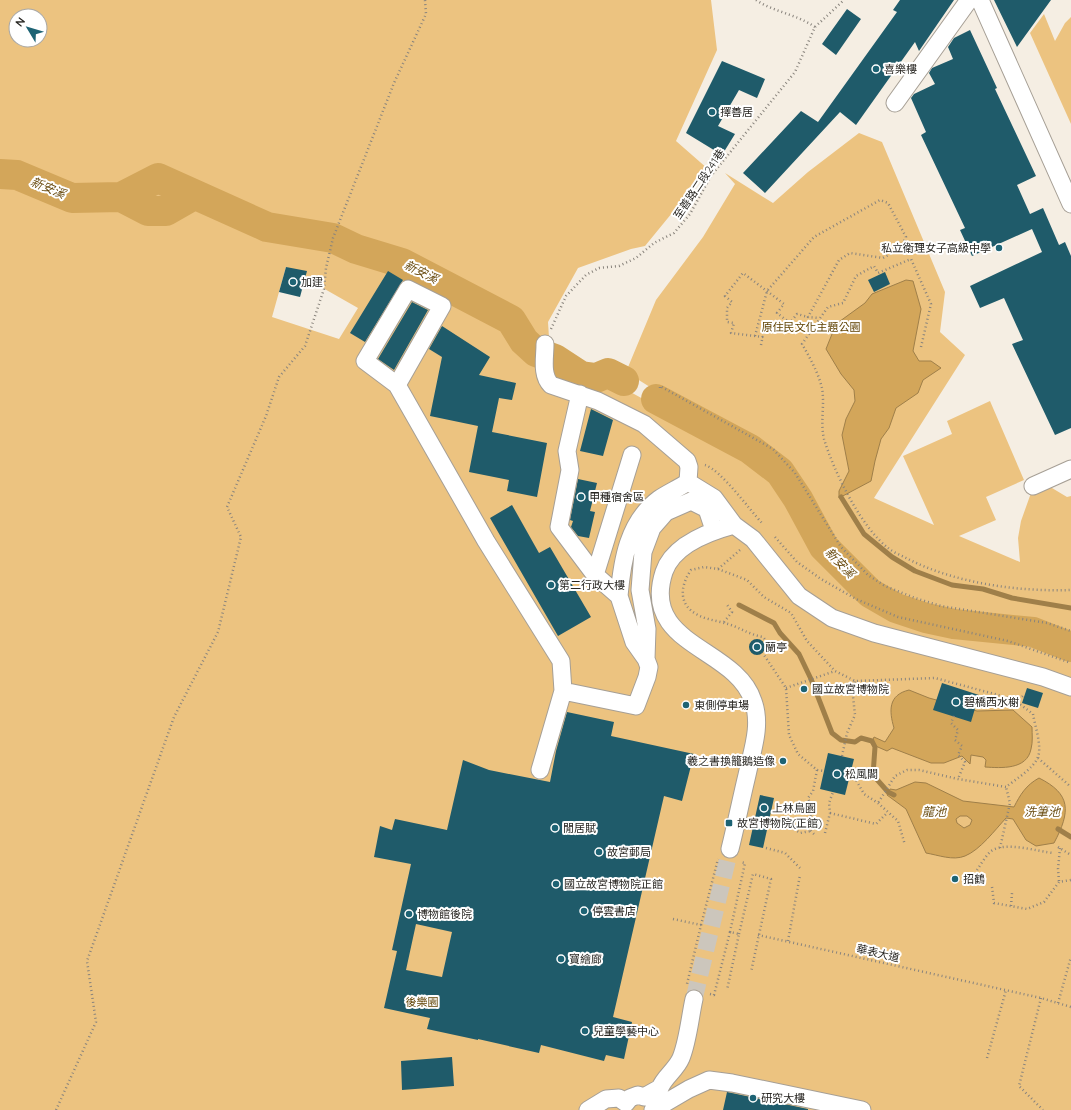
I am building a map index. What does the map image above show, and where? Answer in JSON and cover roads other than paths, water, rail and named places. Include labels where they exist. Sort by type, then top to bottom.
[{"type":"lane","points":[[895,103],[969,0]]},
{"type":"lane","points":[[980,0],[1071,204]]},
{"type":"lane","points":[[397,385],[442,306],[408,289],[365,361],[397,385],[486,541],[561,661],[563,691],[540,770]]},
{"type":"lane","points":[[545,344],[545,376],[551,385],[598,401],[644,424],[687,461],[689,475],[714,498],[734,525],[753,539],[799,596],[832,618],[874,633],[1043,677],[1071,687]]},
{"type":"lane","points":[[580,394],[567,451],[570,470],[559,527],[595,575],[619,596]]},
{"type":"lane","points":[[595,575],[632,455]]},
{"type":"lane","points":[[1033,486],[1071,469]]},
{"type":"lane","points":[[563,691],[636,706],[648,677],[649,667],[646,659],[634,642],[619,596],[622,560],[639,519],[689,475]]},
{"type":"lane","points":[[646,659],[647,629],[640,590],[643,552],[652,528],[666,512],[691,501],[707,509],[714,530]]},
{"type":"lane","points":[[731,856],[754,746],[757,721],[753,700],[743,683],[724,666],[690,643],[672,627],[662,608],[659,587],[667,563],[682,547],[714,530],[734,525]]},
{"type":"lane","points":[[650,1106],[660,1088],[662,1081],[670,1075],[681,1057],[696,994]]},
{"type":"lane","points":[[650,1106],[709,1080],[732,1083],[862,1110]]},
{"type":"lane","points":[[588,1110],[606,1099],[619,1098],[624,1107],[630,1098],[638,1095],[650,1106]]},
{"type":"water","points":[[906,280],[913,281],[921,309],[913,351],[919,361],[931,361],[941,368],[923,380],[918,393],[896,408],[889,428],[881,439],[871,481],[839,498],[839,491],[849,471],[842,435],[846,419],[855,401],[854,390],[841,374],[826,349],[836,324],[865,303],[872,294]]},
{"type":"water","points":[[909,690],[929,698],[977,711],[1013,710],[1032,727],[1032,744],[1029,756],[1019,764],[998,768],[985,767],[986,760],[983,757],[971,755],[970,764],[962,756],[944,763],[931,763],[892,748],[887,751],[871,744],[874,737],[885,742],[894,728],[891,716],[892,704],[897,696],[902,692]]},
{"type":"water","name":"龍池","points":[[1039,778],[1057,790],[1065,804],[1063,822],[1054,843],[1036,846],[1026,840],[1013,819],[1006,818],[987,839],[971,853],[956,858],[926,853],[906,809],[887,795],[890,789],[896,790],[915,782],[926,783],[963,801],[1014,807],[1030,784]],"holes":[[[960,816],[967,816],[972,820],[970,825],[964,828],[957,823],[956,819]]]},
{"type":"waterway","name":"新安溪","points":[[0,174],[17,175],[72,198],[121,197],[158,178],[267,227],[333,238],[356,249],[402,263],[511,320],[524,341],[536,352],[555,359],[581,376],[596,378],[608,373],[624,381]]},
{"type":"waterway","name":"新安溪","points":[[121,197],[148,211],[166,211],[194,195]]},
{"type":"waterway","name":"新安溪","points":[[656,399],[750,449],[780,472],[798,499],[824,547],[870,593],[896,608],[926,618],[954,624],[1033,632],[1071,647]]},
{"type":"waterway","points":[[841,497],[864,534],[892,557],[915,571],[952,585],[983,589],[1012,598],[1071,608]]},
{"type":"waterway","points":[[739,605],[774,623],[780,633],[799,654],[811,679],[832,733],[841,740],[855,742],[861,738],[872,741],[875,747],[873,775],[888,792],[894,795]]},
{"type":"waterway","points":[[1058,829],[1071,837]]},
{"type":"tunnel","points":[[694,999],[730,849]]},
{"type":"place","name":"喜樂樓","points":[[876,69]]},
{"type":"place","name":"擇善居","points":[[712,112]]},
{"type":"place","name":"私立衛理女子高級中學","points":[[999,248]]},
{"type":"place","name":"加建","points":[[293,282]]},
{"type":"place","name":"甲種宿舍區","points":[[581,497]]},
{"type":"place","name":"第二行政大樓","points":[[551,585]]},
{"type":"place","name":"蘭亭","points":[[757,647]]},
{"type":"place","name":"國立故宮博物院","points":[[804,689]]},
{"type":"place","name":"碧橋西水榭","points":[[956,702]]},
{"type":"place","name":"東側停車場","points":[[686,705]]},
{"type":"place","name":"羲之書換籠鵝造像","points":[[783,761]]},
{"type":"place","name":"松風閣","points":[[837,774]]},
{"type":"place","name":"上林鳥園","points":[[764,808]]},
{"type":"place","name":"故宮博物院(正館)","points":[[729,823]]},
{"type":"place","name":"閒居賦","points":[[555,828]]},
{"type":"place","name":"故宮郵局","points":[[599,852]]},
{"type":"place","name":"招鶴","points":[[955,879]]},
{"type":"place","name":"國立故宮博物院正館","points":[[556,884]]},
{"type":"place","name":"停雲書店","points":[[584,911]]},
{"type":"place","name":"博物館後院","points":[[409,914]]},
{"type":"place","name":"寶繪廊","points":[[561,959]]},
{"type":"place","name":"兒童學藝中心","points":[[585,1031]]},
{"type":"place","name":"研究大樓","points":[[753,1098]]},
{"type":"park label","name":"原住民文化主題公園","points":[[811,327]]},
{"type":"park label","name":"後樂園","points":[[422,1002]]},
{"type":"water label","name":"洗筆池","points":[[1042,812]]}]
